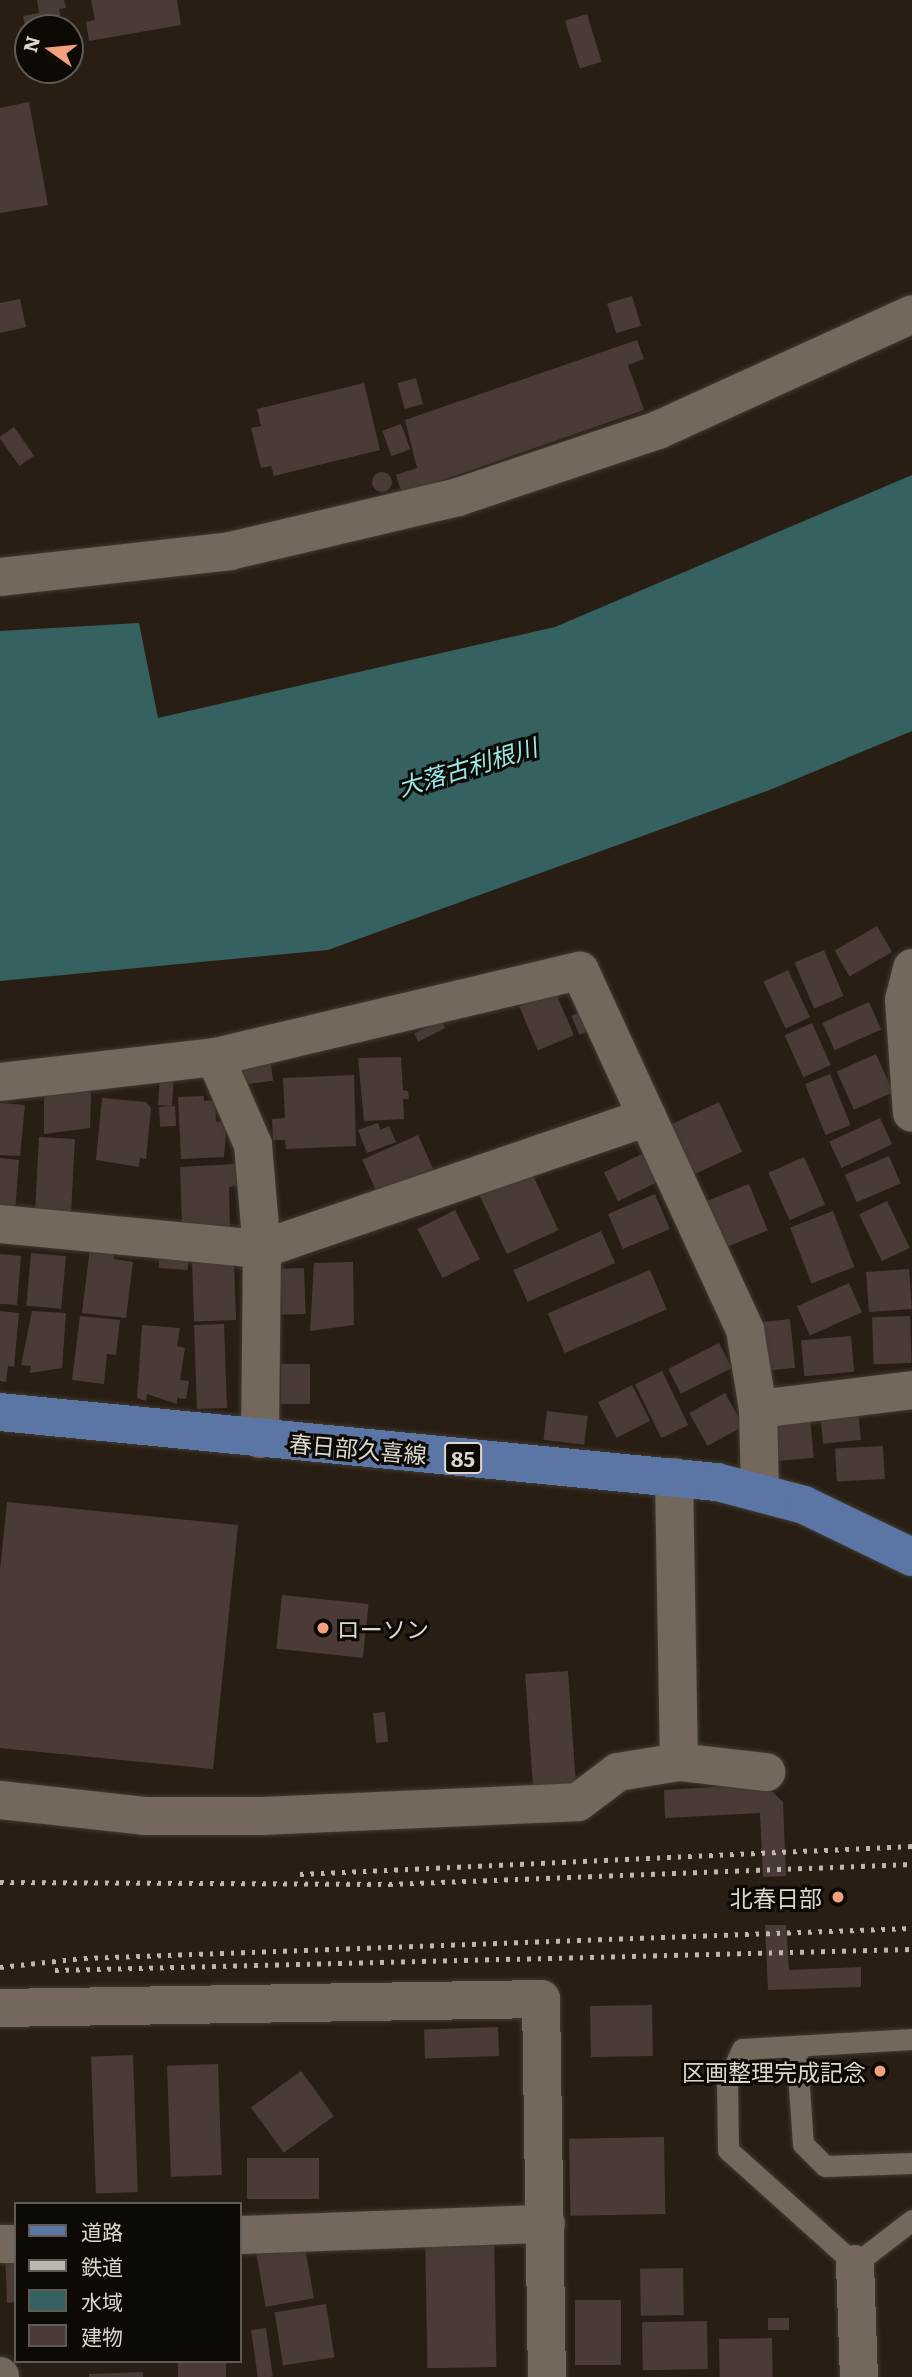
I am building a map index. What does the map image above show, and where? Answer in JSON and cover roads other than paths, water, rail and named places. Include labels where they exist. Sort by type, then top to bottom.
[{"type":"main road","name":"春日部久喜線","points":[[0,1412],[674,1477],[760,1492],[841,1521],[912,1558]]},
{"type":"street","points":[[0,577],[230,551],[458,497],[658,430],[912,314]]},
{"type":"street","points":[[912,968],[904,1000],[904,1051],[912,1113]]},
{"type":"street","points":[[0,1082],[215,1057],[580,971],[745,1331],[758,1409],[760,1492]]},
{"type":"street","points":[[215,1057],[253,1145],[262,1249],[260,1439]]},
{"type":"street","points":[[0,1224],[262,1249],[647,1116]]},
{"type":"street","points":[[758,1409],[912,1390]]},
{"type":"street","points":[[674,1477],[679,1762]]},
{"type":"street","points":[[0,1800],[170,1816],[578,1802],[618,1772],[679,1762],[766,1772]]},
{"type":"street","points":[[0,2008],[541,1999],[548,2377]]},
{"type":"street","points":[[242,2235],[546,2224]]},
{"type":"street","points":[[855,2264],[859,2377]]},
{"type":"lane","points":[[912,2039],[742,2049],[727,2083],[729,2150],[855,2264],[912,2220]]},
{"type":"lane","points":[[796,2046],[803,2144],[825,2166],[912,2163]]},
{"type":"water","name":"大落古利根川","points":[[912,475],[912,731],[772,789],[328,950],[0,981],[0,631],[139,623],[158,718],[555,627]]},
{"type":"railway","points":[[300,1874],[912,1846]]},
{"type":"railway","points":[[0,1882],[389,1884],[912,1864]]},
{"type":"railway","points":[[0,1967],[84,1958],[912,1928]]},
{"type":"railway","points":[[55,1970],[912,1949]]},
{"type":"place","name":"ローソン","points":[[323,1628]]},
{"type":"place","name":"北春日部","points":[[838,1897]]},
{"type":"place","name":"区画整理完成記念","points":[[880,2071]]}]
